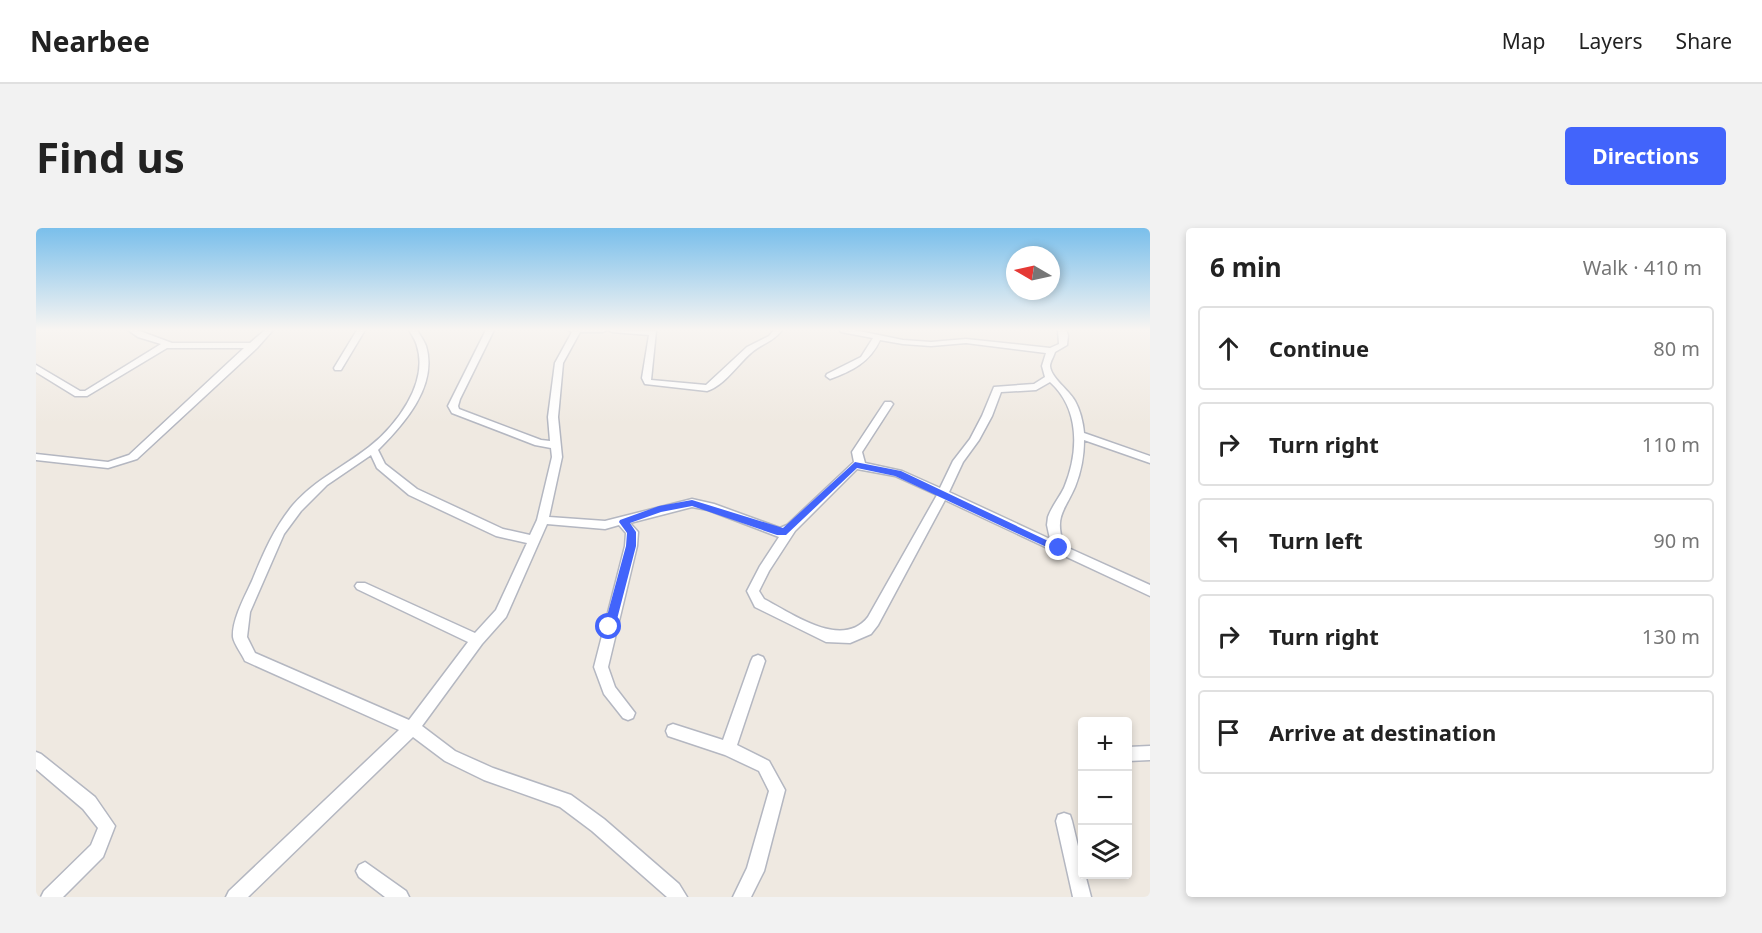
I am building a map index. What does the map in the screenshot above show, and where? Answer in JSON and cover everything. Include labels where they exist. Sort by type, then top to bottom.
[{"type":"street","points":[[36,368],[78,394],[87,393],[137,361]]},
{"type":"street","points":[[36,457],[108,465],[133,457],[237,361]]},
{"type":"street","points":[[338,368],[342,361]]},
{"type":"street","points":[[425,361],[411,408],[390,434],[373,449],[323,482],[297,508],[279,532],[244,612],[240,637],[250,657],[412,728],[460,761],[490,775],[566,801],[598,825],[673,890],[678,897]]},
{"type":"street","points":[[474,361],[455,399],[453,406],[455,411],[539,443],[555,445]]},
{"type":"street","points":[[235,897],[412,728],[477,640],[501,613],[543,520],[556,457],[554,417],[560,361]]},
{"type":"street","points":[[649,361],[646,378],[648,382],[707,388],[737,361]]},
{"type":"street","points":[[830,375],[863,361]]},
{"type":"street","points":[[1048,361],[1046,366],[1050,378],[1062,386],[1079,422],[1080,435],[1075,472],[1054,515],[1054,530],[1059,548]]},
{"type":"street","points":[[1050,378],[1036,387],[997,389],[987,416],[974,440],[958,461],[943,494],[866,630],[850,637],[826,636],[759,603],[753,591],[790,528],[852,466],[860,465],[898,473],[943,494],[1059,548],[1150,591]]},
{"type":"street","points":[[860,465],[857,452],[888,404]]},
{"type":"street","points":[[1080,435],[1150,460]]},
{"type":"street","points":[[373,449],[381,466],[413,492],[493,530],[534,540]]},
{"type":"street","points":[[543,520],[593,525],[623,522],[659,509],[692,503],[710,507],[780,532],[790,528]]},
{"type":"street","points":[[623,522],[632,532],[631,546],[601,667],[609,690],[628,712]]},
{"type":"street","points":[[361,586],[477,640]]},
{"type":"street","points":[[728,749],[758,661]]},
{"type":"street","points":[[673,731],[728,749],[764,766],[777,790],[755,871],[742,897]]},
{"type":"street","points":[[1132,754],[1150,753]]},
{"type":"street","points":[[36,759],[89,803],[107,826],[97,851],[50,897]]},
{"type":"street","points":[[1064,821],[1082,897]]},
{"type":"street","points":[[365,871],[400,897]]},
{"type":"route","points":[[609,627],[631,546],[632,532],[623,522],[659,509],[692,503],[710,507],[780,532],[786,531],[855,465],[898,473],[1059,548]]}]
